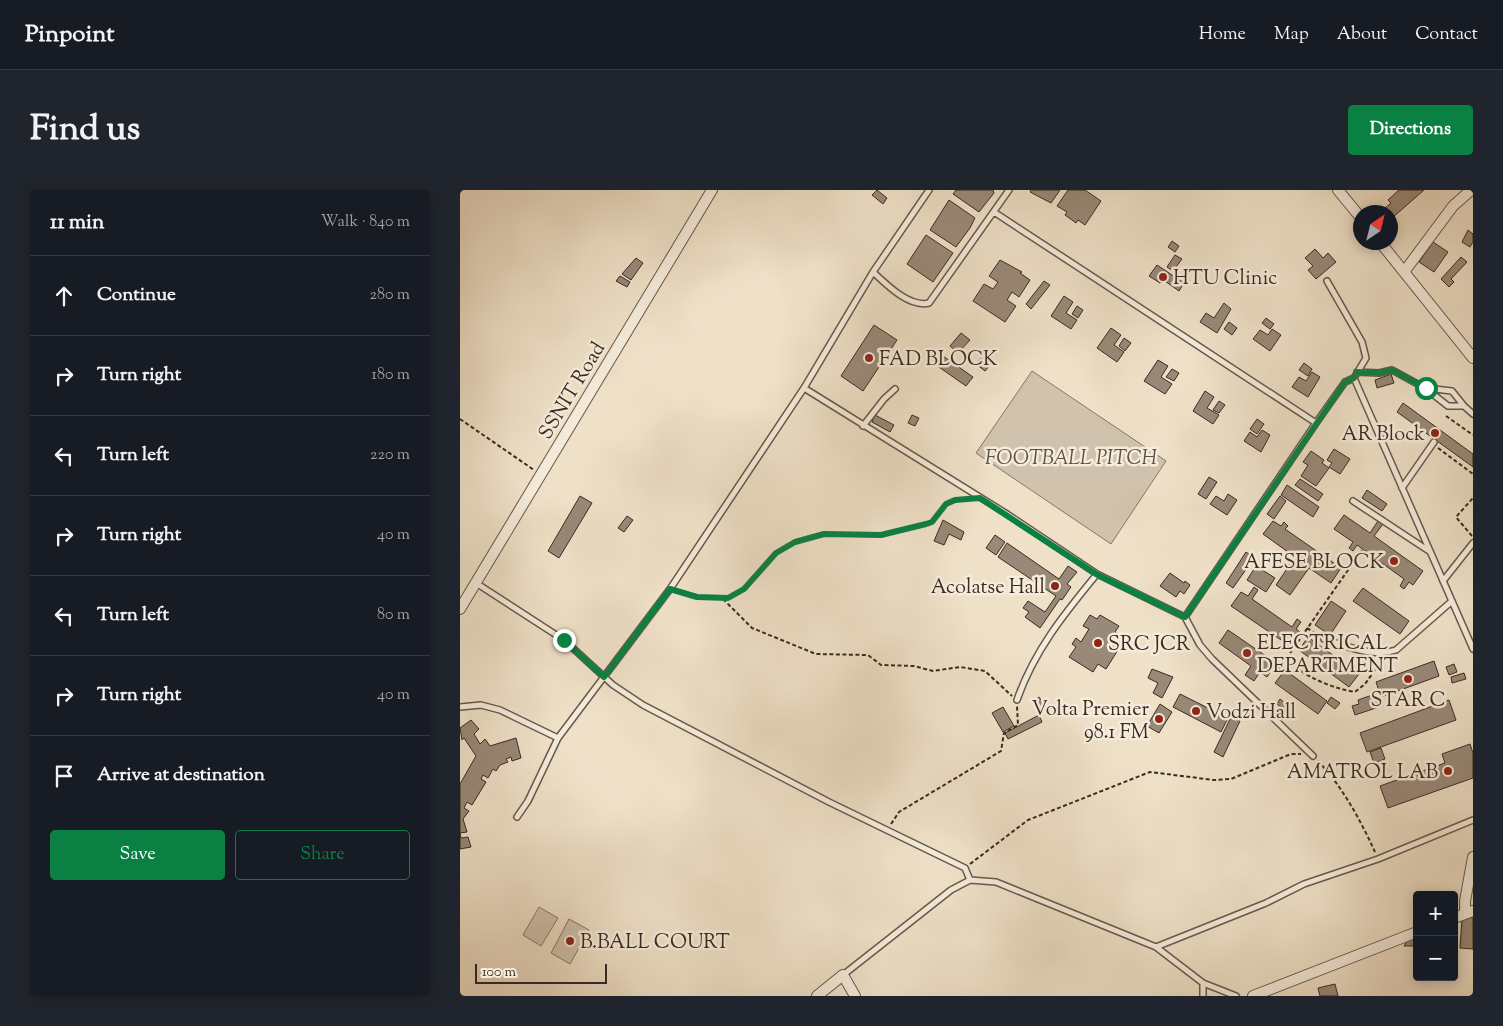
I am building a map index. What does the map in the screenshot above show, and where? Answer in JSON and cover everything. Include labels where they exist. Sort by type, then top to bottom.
[{"type":"street","name":"SSNIT Road","points":[[460,609],[712,190]]},
{"type":"street","points":[[1338,190],[1353,209]]},
{"type":"street","points":[[1404,272],[1453,206],[1471,190]]},
{"type":"street","points":[[1386,250],[1473,357]]},
{"type":"street","points":[[1469,913],[1465,901],[1473,857]]},
{"type":"street","points":[[1253,996],[1413,934]]},
{"type":"street","points":[[817,996],[843,975],[855,996]]},
{"type":"lane","points":[[517,817],[528,801],[558,738],[670,589],[804,388],[873,272],[929,190]]},
{"type":"lane","points":[[873,272],[905,298],[922,304],[929,303],[1008,190]]},
{"type":"lane","points":[[994,212],[1316,422]]},
{"type":"lane","points":[[1185,617],[1316,422],[1345,382],[1354,378],[1366,358],[1365,350],[1327,282]]},
{"type":"lane","points":[[1357,372],[1379,373],[1392,370],[1426,388],[1448,406],[1464,406]]},
{"type":"lane","points":[[1354,378],[1473,650]]},
{"type":"lane","points":[[804,388],[980,498],[1096,574],[1185,617],[1200,645],[1212,659],[1313,756]]},
{"type":"lane","points":[[1426,388],[1452,391],[1473,414]]},
{"type":"lane","points":[[863,426],[895,389]]},
{"type":"lane","points":[[1402,488],[1433,443]]},
{"type":"lane","points":[[1353,501],[1429,551]]},
{"type":"lane","points":[[1443,581],[1473,543]]},
{"type":"lane","points":[[1017,700],[1024,679],[1045,641],[1064,612],[1096,574]]},
{"type":"lane","points":[[476,583],[564,640],[604,677],[643,705],[669,720],[964,868],[970,880]]},
{"type":"lane","points":[[1324,639],[1355,649],[1384,653],[1396,650],[1452,602]]},
{"type":"lane","points":[[460,707],[481,705],[500,710],[558,738]]},
{"type":"lane","points":[[1156,948],[1266,903],[1304,884],[1378,860],[1473,820]]},
{"type":"lane","points":[[843,975],[952,890],[970,880],[996,882],[1156,948],[1203,983],[1236,996]]},
{"type":"lane","points":[[1203,983],[1203,996]]},
{"type":"path","points":[[1446,416],[1473,435]]},
{"type":"path","points":[[460,419],[540,474]]},
{"type":"path","points":[[1433,443],[1473,474]]},
{"type":"path","points":[[670,589],[697,597],[723,599],[744,589],[763,566],[788,544],[824,534],[881,535],[932,522],[946,504],[955,500],[980,498]]},
{"type":"path","points":[[1473,498],[1456,517],[1473,538]]},
{"type":"path","points":[[1279,669],[1362,550]]},
{"type":"path","points":[[723,599],[752,628],[816,654],[868,654],[881,665],[914,666],[933,671],[960,668],[985,671],[1017,700],[1018,725],[1004,733],[1001,751],[899,812],[891,824],[890,832]]},
{"type":"path","points":[[1307,628],[1324,639]]},
{"type":"path","points":[[1285,660],[1304,674],[1332,688],[1355,692],[1365,684],[1381,663],[1384,653]]},
{"type":"path","points":[[964,868],[1028,820],[1150,772],[1214,780],[1232,779],[1291,754],[1313,756],[1330,774],[1368,836],[1378,860]]},
{"type":"green space","name":"FOOTBALL PITCH","points":[[1032,371],[1166,461],[1111,544],[976,453]]},
{"type":"green space","points":[[539,907],[558,918],[541,946],[523,935]]},
{"type":"green space","name":"B.BALL COURT","points":[[569,919],[589,930],[570,964],[551,953]]},
{"type":"building","points":[[877,190],[887,198],[883,204],[872,195]]},
{"type":"building","points":[[956,190],[993,190],[994,193],[979,212],[953,194]]},
{"type":"building","points":[[1031,190],[1060,190],[1051,203],[1030,192]]},
{"type":"building","points":[[1068,190],[1085,190],[1101,201],[1085,225],[1078,220],[1076,223],[1065,215],[1067,212],[1057,206]]},
{"type":"building","points":[[1399,190],[1424,190],[1398,213],[1398,205],[1389,205],[1391,203],[1388,200]]},
{"type":"building","points":[[949,200],[975,218],[956,247],[930,230]]},
{"type":"building","points":[[1468,230],[1473,234],[1473,242],[1470,247],[1462,242]]},
{"type":"building","points":[[926,235],[953,253],[933,282],[907,264]]},
{"type":"building","points":[[1172,241],[1179,246],[1175,252],[1168,247]]},
{"type":"building","points":[[1433,242],[1448,252],[1434,272],[1419,262]]},
{"type":"building","points":[[1315,249],[1323,258],[1328,253],[1336,262],[1316,279],[1308,270],[1313,266],[1305,258]]},
{"type":"building","points":[[1175,255],[1182,259],[1173,271],[1167,267]]},
{"type":"building","points":[[1461,257],[1467,262],[1451,279],[1454,282],[1449,287],[1441,279]]},
{"type":"building","points":[[636,258],[643,263],[631,280],[622,274]]},
{"type":"building","points":[[1000,260],[1022,272],[1020,273],[1030,280],[1019,297],[1012,292],[1007,300],[1016,306],[1005,322],[973,301],[984,284],[993,289],[998,282],[989,276]]},
{"type":"building","name":"HTU Clinic","points":[[1157,265],[1184,283],[1179,291],[1162,279],[1160,283],[1149,276]]},
{"type":"building","points":[[620,276],[630,282],[627,287],[616,281]]},
{"type":"building","points":[[1044,281],[1050,285],[1031,309],[1026,304]]},
{"type":"building","points":[[1064,296],[1073,302],[1066,313],[1077,320],[1071,329],[1051,316]]},
{"type":"building","points":[[1224,303],[1231,309],[1217,333],[1200,322],[1206,313],[1214,318]]},
{"type":"building","points":[[1077,306],[1083,310],[1078,318],[1072,314]]},
{"type":"building","points":[[1266,318],[1274,324],[1270,329],[1262,323]]},
{"type":"building","points":[[1229,322],[1237,328],[1232,335],[1224,329]]},
{"type":"building","name":"FAD BLOCK","points":[[874,325],[897,340],[863,391],[841,376]]},
{"type":"building","points":[[1111,328],[1121,335],[1114,345],[1124,352],[1117,362],[1097,348]]},
{"type":"building","points":[[1272,329],[1281,335],[1270,351],[1253,339],[1260,330],[1268,335]]},
{"type":"building","points":[[961,333],[970,340],[958,353],[950,346]]},
{"type":"building","points":[[1124,338],[1131,343],[1125,351],[1119,346]]},
{"type":"building","points":[[943,356],[973,377],[966,386],[936,365]]},
{"type":"building","points":[[981,358],[990,365],[985,371],[976,364]]},
{"type":"building","points":[[1158,360],[1168,366],[1161,377],[1172,384],[1165,394],[1144,381]]},
{"type":"building","points":[[1304,363],[1312,369],[1308,376],[1299,370]]},
{"type":"building","points":[[1172,369],[1179,373],[1174,381],[1166,377]]},
{"type":"building","points":[[1312,372],[1320,377],[1308,397],[1292,387],[1299,377],[1306,381]]},
{"type":"building","points":[[1391,374],[1394,383],[1377,388],[1375,380]]},
{"type":"building","points":[[1205,391],[1214,397],[1207,408],[1219,415],[1213,424],[1193,411]]},
{"type":"building","points":[[1219,401],[1225,405],[1219,413],[1213,410]]},
{"type":"building","name":"AR Block","points":[[1403,403],[1473,454],[1473,467],[1397,412]]},
{"type":"building","points":[[875,415],[894,425],[890,432],[872,422]]},
{"type":"building","points":[[912,415],[919,418],[915,426],[908,423]]},
{"type":"building","points":[[1257,419],[1264,424],[1257,434],[1250,429]]},
{"type":"building","points":[[1262,430],[1270,435],[1261,452],[1244,441],[1250,432],[1257,437]]},
{"type":"building","points":[[1334,449],[1350,459],[1340,474],[1329,467],[1332,463],[1327,460]]},
{"type":"building","points":[[1311,451],[1324,460],[1322,463],[1329,468],[1316,486],[1301,476],[1308,465],[1303,462]]},
{"type":"building","points":[[1209,477],[1217,482],[1206,499],[1198,494]]},
{"type":"building","points":[[1300,479],[1323,494],[1318,501],[1295,485]]},
{"type":"building","points":[[1287,485],[1319,507],[1313,517],[1281,495]]},
{"type":"building","points":[[1367,490],[1387,504],[1382,511],[1362,498]]},
{"type":"building","points":[[1228,494],[1237,500],[1227,515],[1210,504],[1216,496],[1224,501]]},
{"type":"building","points":[[580,496],[592,503],[559,558],[548,551]]},
{"type":"building","points":[[1280,496],[1286,501],[1274,519],[1267,514]]},
{"type":"building","name":"AFESE BLOCK","points":[[1344,515],[1370,533],[1378,521],[1383,524],[1374,536],[1423,571],[1413,585],[1409,582],[1404,589],[1400,586],[1404,579],[1357,545],[1353,551],[1349,548],[1353,542],[1334,529]]},
{"type":"building","points":[[627,516],[633,520],[624,532],[618,528]]},
{"type":"building","points":[[943,520],[964,532],[961,540],[949,534],[944,545],[934,541]]},
{"type":"building","points":[[1273,521],[1281,526],[1284,522],[1288,526],[1285,529],[1341,568],[1331,583],[1309,568],[1290,595],[1276,585],[1295,557],[1263,534]]},
{"type":"building","name":"Acolatse Hall","points":[[995,535],[1005,542],[996,555],[986,548]]},
{"type":"building","name":"Acolatse Hall","points":[[1007,543],[1059,579],[1068,566],[1077,572],[1067,584],[1071,587],[1062,600],[1060,599],[1040,628],[1025,617],[1029,612],[1023,608],[1028,601],[1045,612],[1056,596],[998,557]]},
{"type":"building","points":[[1246,552],[1254,558],[1233,588],[1226,583]]},
{"type":"building","points":[[1256,566],[1275,578],[1266,592],[1247,580]]},
{"type":"building","points":[[1170,573],[1190,585],[1184,594],[1180,591],[1176,597],[1160,586]]},
{"type":"building","points":[[1254,587],[1258,590],[1252,599],[1292,627],[1297,619],[1301,622],[1296,629],[1300,632],[1290,646],[1231,606],[1241,592],[1248,596]]},
{"type":"building","points":[[1363,588],[1409,621],[1400,634],[1353,601]]},
{"type":"building","points":[[1331,601],[1346,611],[1330,635],[1315,625]]},
{"type":"building","name":"SRC JCR","points":[[1090,615],[1097,619],[1100,615],[1119,626],[1115,632],[1125,639],[1106,669],[1098,664],[1093,672],[1069,657],[1076,647],[1072,644],[1076,638],[1081,642],[1089,629],[1083,626]]},
{"type":"building","name":"ELECTRICAL DEPARTMENT","points":[[1228,630],[1276,663],[1267,677],[1260,672],[1254,681],[1245,675],[1251,666],[1219,643]]},
{"type":"building","points":[[1308,637],[1359,674],[1349,687],[1299,650]]},
{"type":"building","name":"STAR C","points":[[1434,661],[1439,676],[1381,697],[1376,682]]},
{"type":"building","points":[[1454,664],[1457,672],[1449,675],[1446,667]]},
{"type":"building","points":[[1152,669],[1173,677],[1162,698],[1153,693],[1158,683],[1148,678]]},
{"type":"building","points":[[1285,670],[1327,701],[1318,714],[1275,683]]},
{"type":"building","points":[[1464,673],[1466,679],[1452,683],[1451,677]]},
{"type":"building","points":[[1180,694],[1228,718],[1221,732],[1173,707]]},
{"type":"building","points":[[1375,694],[1379,707],[1355,715],[1352,706],[1359,704],[1358,700]]},
{"type":"building","points":[[1039,697],[1046,707],[1041,711],[1034,701]]},
{"type":"building","points":[[1331,697],[1340,703],[1335,709],[1327,703]]},
{"type":"building","points":[[1280,699],[1295,711],[1291,716],[1277,704]]},
{"type":"building","points":[[1449,700],[1456,720],[1367,752],[1360,733]]},
{"type":"building","name":"Volta Premier 98.1 FM","points":[[1160,704],[1172,712],[1159,733],[1147,726]]},
{"type":"building","points":[[1003,707],[1014,726],[1003,732],[992,713]]},
{"type":"building","points":[[1039,715],[1042,722],[1008,739],[1005,733]]},
{"type":"building","points":[[1231,717],[1240,721],[1223,757],[1214,752]]},
{"type":"building","points":[[471,720],[479,729],[474,734],[480,744],[485,739],[490,746],[516,738],[521,758],[512,761],[511,757],[506,759],[508,762],[500,765],[496,771],[493,769],[488,778],[483,775],[481,779],[486,782],[472,805],[467,802],[464,808],[469,811],[463,819],[467,832],[460,833],[460,784],[476,756],[464,738],[462,740],[460,728]]},
{"type":"building","name":"AMATROL LAB","points":[[1470,744],[1473,753],[1473,778],[1388,808],[1380,786],[1445,763],[1442,754]]},
{"type":"building","points":[[1381,748],[1385,759],[1374,763],[1370,752]]},
{"type":"building","points":[[1384,762],[1387,770],[1378,773],[1375,765]]},
{"type":"building","points":[[460,833],[461,838],[468,837],[471,847],[460,849]]},
{"type":"building","points":[[1473,916],[1473,949],[1460,948],[1462,918]]},
{"type":"building","points":[[1413,938],[1413,946],[1404,946],[1407,941]]},
{"type":"building","points":[[1335,984],[1338,996],[1320,996],[1318,988]]},
{"type":"place","name":"HTU Clinic","points":[[1163,277]]},
{"type":"place","name":"FAD BLOCK","points":[[869,358]]},
{"type":"place","name":"AR Block","points":[[1435,433]]},
{"type":"place","name":"AFESE BLOCK","points":[[1394,561]]},
{"type":"place","name":"Acolatse Hall","points":[[1055,586]]},
{"type":"place","name":"SRC JCR","points":[[1098,643]]},
{"type":"place","name":"ELECTRICAL DEPARTMENT","points":[[1247,653]]},
{"type":"place","name":"STAR C","points":[[1408,679]]},
{"type":"place","name":"Vodzi Hall","points":[[1196,711]]},
{"type":"place","name":"Volta Premier 98.1 FM","points":[[1159,719]]},
{"type":"place","name":"AMATROL LAB","points":[[1448,771]]},
{"type":"place","name":"B.BALL COURT","points":[[570,941]]},
{"type":"route","points":[[564,640],[604,677],[670,589],[697,597],[710,599],[728,598],[744,589],[763,566],[788,544],[824,534],[881,535],[926,524],[932,522],[946,504],[966,498],[980,498],[1096,574],[1185,617],[1345,382],[1354,378],[1357,372],[1379,373],[1392,370],[1426,388]]}]
